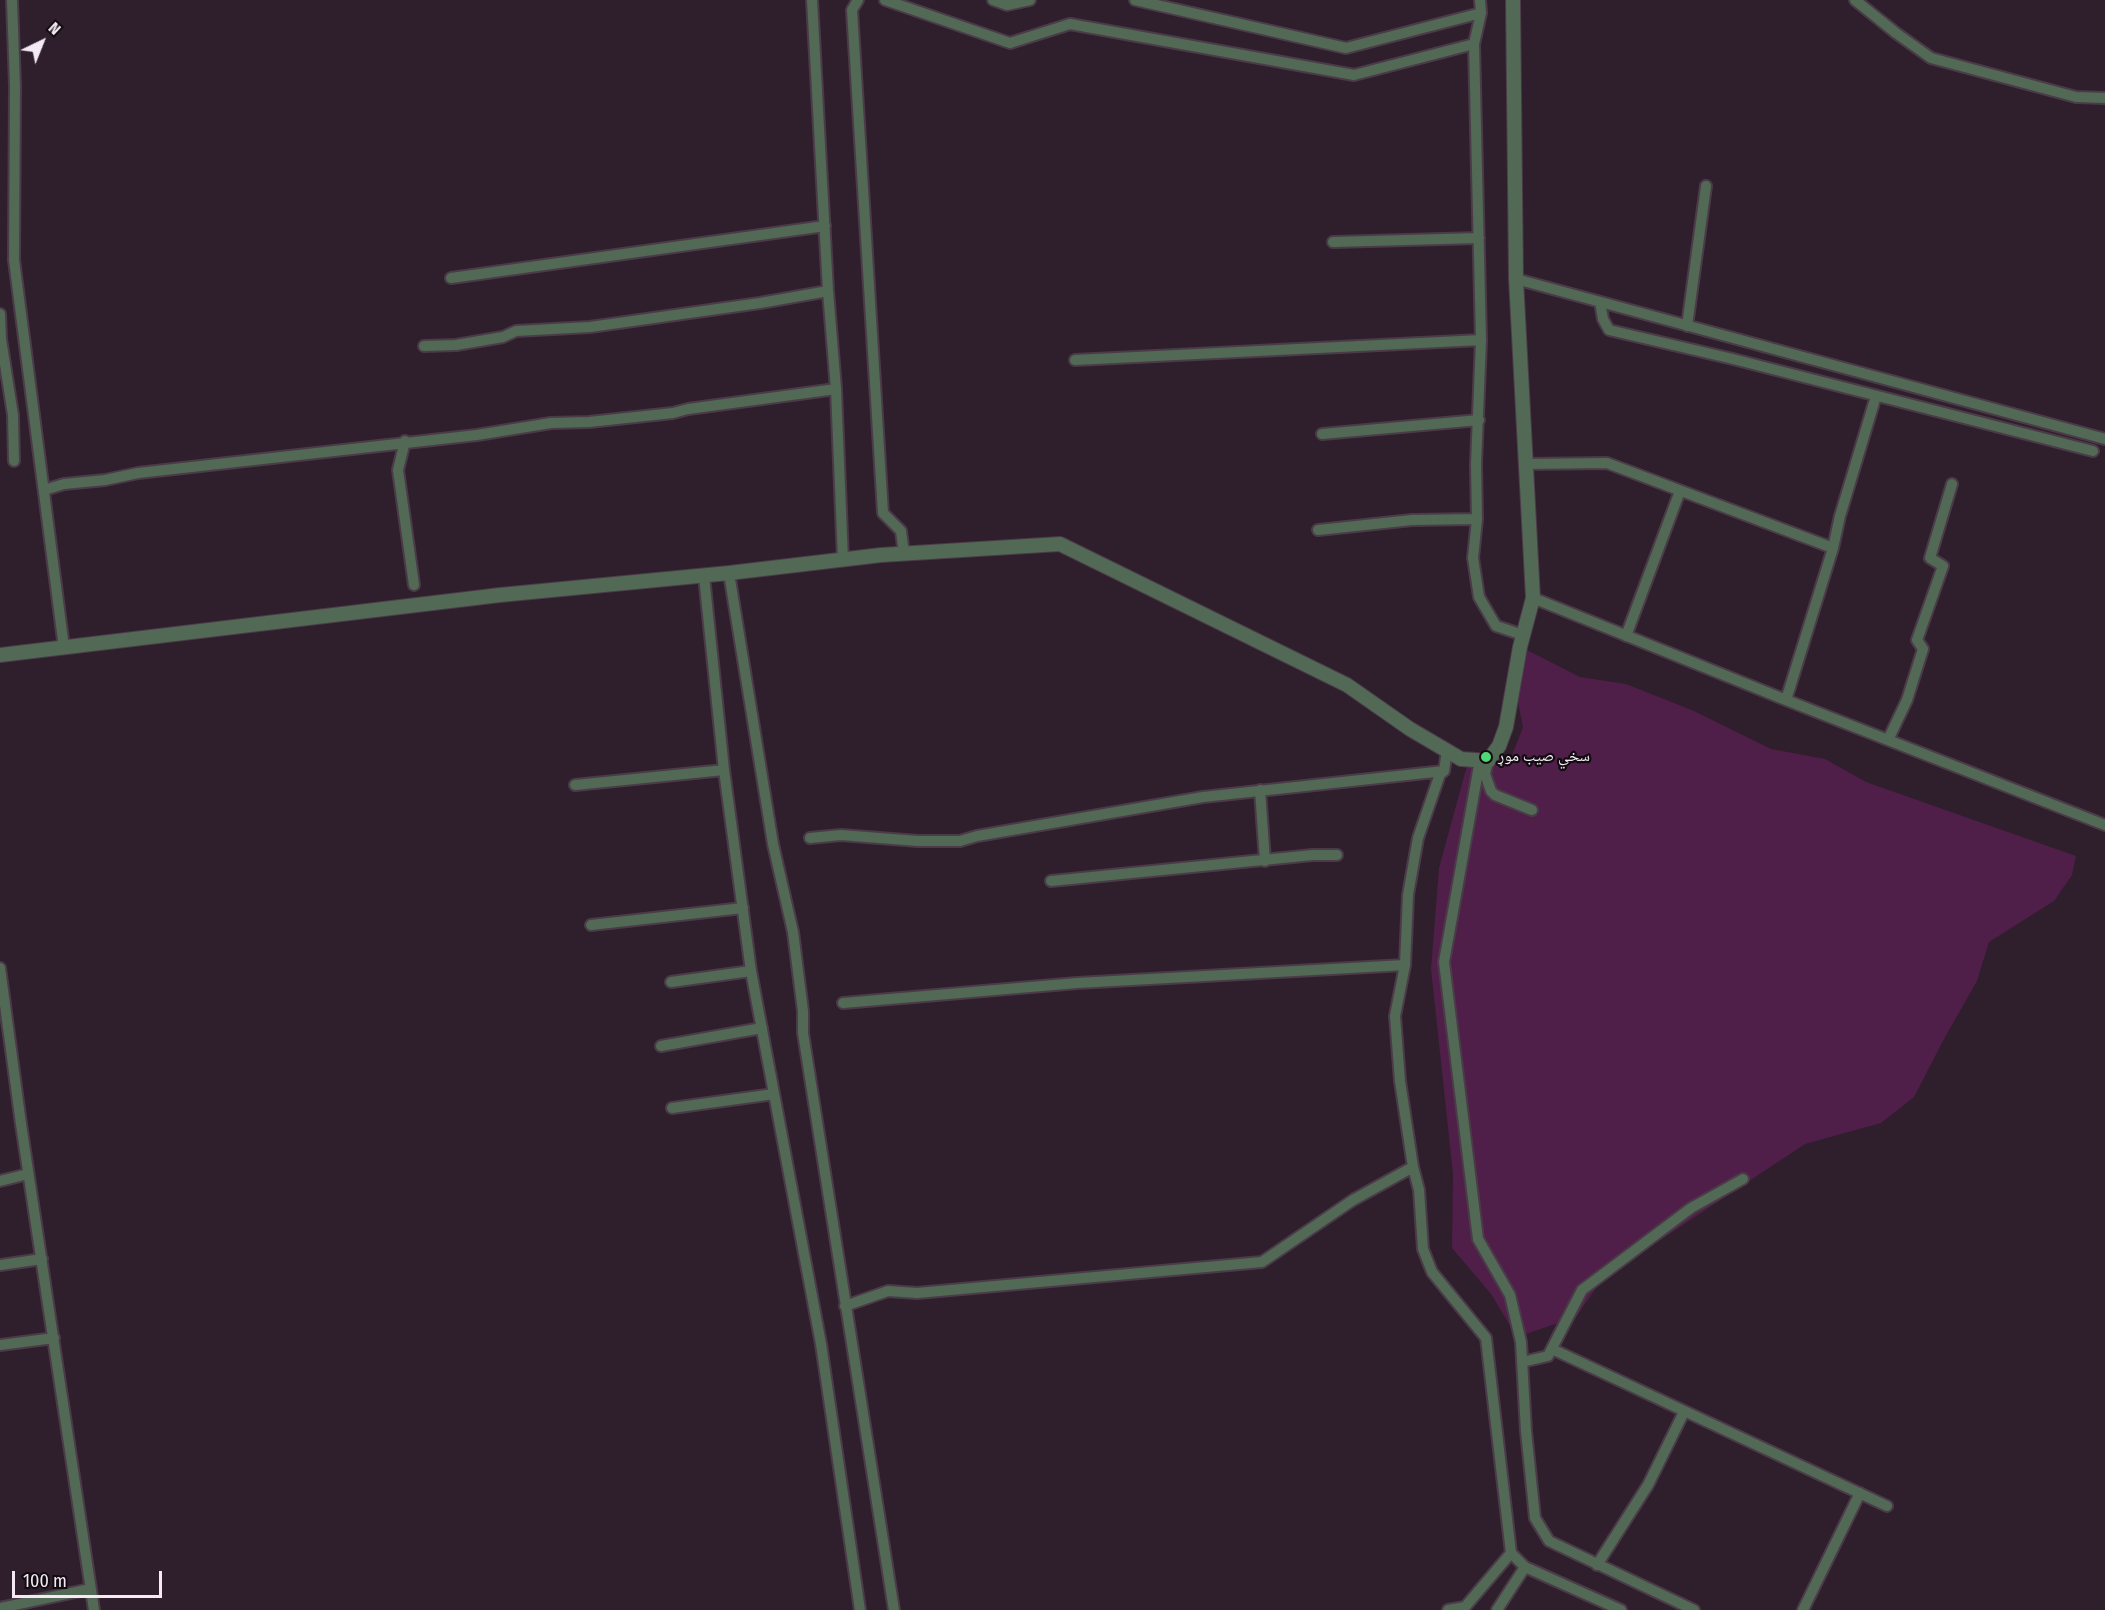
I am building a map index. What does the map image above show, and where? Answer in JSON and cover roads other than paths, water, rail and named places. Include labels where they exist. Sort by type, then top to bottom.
[{"type":"street","points":[[12,0],[15,86],[14,260],[20,323],[64,648]]},
{"type":"street","points":[[812,0],[828,291],[836,389],[843,560]]},
{"type":"street","points":[[858,0],[852,10],[883,513],[901,531],[904,554]]},
{"type":"street","points":[[885,0],[1010,43],[1070,24],[1354,75],[1474,44]]},
{"type":"street","points":[[993,0],[1006,5],[1030,0]]},
{"type":"street","points":[[1135,0],[1346,48],[1481,13]]},
{"type":"street","points":[[1480,0],[1481,13],[1474,44],[1481,340],[1476,464],[1477,519],[1473,558],[1479,597],[1496,626],[1523,635]]},
{"type":"street","points":[[1513,0],[1515,279],[1533,598],[1523,635],[1506,727],[1499,746],[1484,761],[1444,962],[1478,1239],[1510,1295],[1521,1342],[1526,1431],[1536,1518],[1549,1541],[1694,1610]]},
{"type":"street","points":[[1855,0],[1931,58],[2076,97],[2105,98]]},
{"type":"street","points":[[1687,326],[1706,186]]},
{"type":"street","points":[[452,278],[825,226]]},
{"type":"street","points":[[1332,242],[1479,238]]},
{"type":"street","points":[[1515,279],[2105,439]]},
{"type":"street","points":[[424,346],[456,345],[503,337],[516,331],[590,327],[828,291]]},
{"type":"street","points":[[1600,302],[1603,319],[1609,330],[2093,451]]},
{"type":"street","points":[[0,314],[1,339],[13,415],[14,461]]},
{"type":"street","points":[[1075,360],[1481,340]]},
{"type":"street","points":[[44,490],[64,484],[105,480],[138,473],[405,441],[477,435],[551,423],[589,422],[673,413],[836,389]]},
{"type":"street","points":[[1786,700],[1833,548],[1842,508],[1876,396]]},
{"type":"street","points":[[1322,434],[1479,420]]},
{"type":"street","points":[[405,441],[398,470],[414,585]]},
{"type":"street","points":[[1527,464],[1607,463],[1833,548]]},
{"type":"street","points":[[1888,740],[1907,700],[1923,650],[1917,640],[1943,566],[1930,558],[1952,484]]},
{"type":"street","points":[[1626,636],[1680,491]]},
{"type":"street","points":[[1317,530],[1412,520],[1477,519]]},
{"type":"street","points":[[0,655],[500,595],[904,554],[1060,544],[1347,686],[1461,759],[1484,761]]},
{"type":"street","points":[[729,573],[773,844],[793,932],[803,1011],[803,1033],[894,1610]]},
{"type":"street","points":[[704,576],[724,770],[751,971],[821,1344],[860,1610]]},
{"type":"street","points":[[1533,598],[2105,825]]},
{"type":"street","points":[[1447,751],[1444,771],[1440,774],[1418,838],[1408,895],[1405,965],[1395,1016],[1400,1081],[1413,1167],[1419,1190],[1423,1249],[1432,1272],[1486,1338],[1511,1553],[1525,1567],[1621,1610]]},
{"type":"street","points":[[1484,761],[1485,774],[1491,791],[1495,795],[1532,810]]},
{"type":"street","points":[[575,785],[724,770]]},
{"type":"street","points":[[810,838],[841,835],[918,841],[960,841],[977,836],[1203,797],[1444,771]]},
{"type":"street","points":[[1260,790],[1265,861]]},
{"type":"street","points":[[1051,882],[1313,855],[1337,855]]},
{"type":"street","points":[[591,925],[743,908]]},
{"type":"street","points":[[843,1003],[1077,983],[1405,965]]},
{"type":"street","points":[[0,968],[28,1174],[94,1610]]},
{"type":"street","points":[[671,982],[751,971]]},
{"type":"street","points":[[661,1046],[762,1028]]},
{"type":"street","points":[[672,1108],[774,1094]]},
{"type":"street","points":[[845,1306],[888,1291],[917,1293],[1262,1262],[1353,1200],[1413,1167]]},
{"type":"street","points":[[0,1181],[28,1174]]},
{"type":"street","points":[[1522,1362],[1548,1356],[1582,1290],[1691,1208],[1743,1179]]},
{"type":"street","points":[[0,1265],[42,1259]]},
{"type":"street","points":[[0,1345],[54,1338]]},
{"type":"street","points":[[1552,1349],[1887,1506]]},
{"type":"street","points":[[1597,1565],[1648,1485],[1684,1412]]},
{"type":"street","points":[[1803,1610],[1860,1493]]},
{"type":"street","points":[[1448,1610],[1465,1607],[1511,1553]]},
{"type":"street","points":[[1497,1610],[1525,1567]]},
{"type":"street","points":[[0,1608],[90,1589]]},
{"type":"place","name":"سخي صیب موړ","points":[[1486,757]]}]
